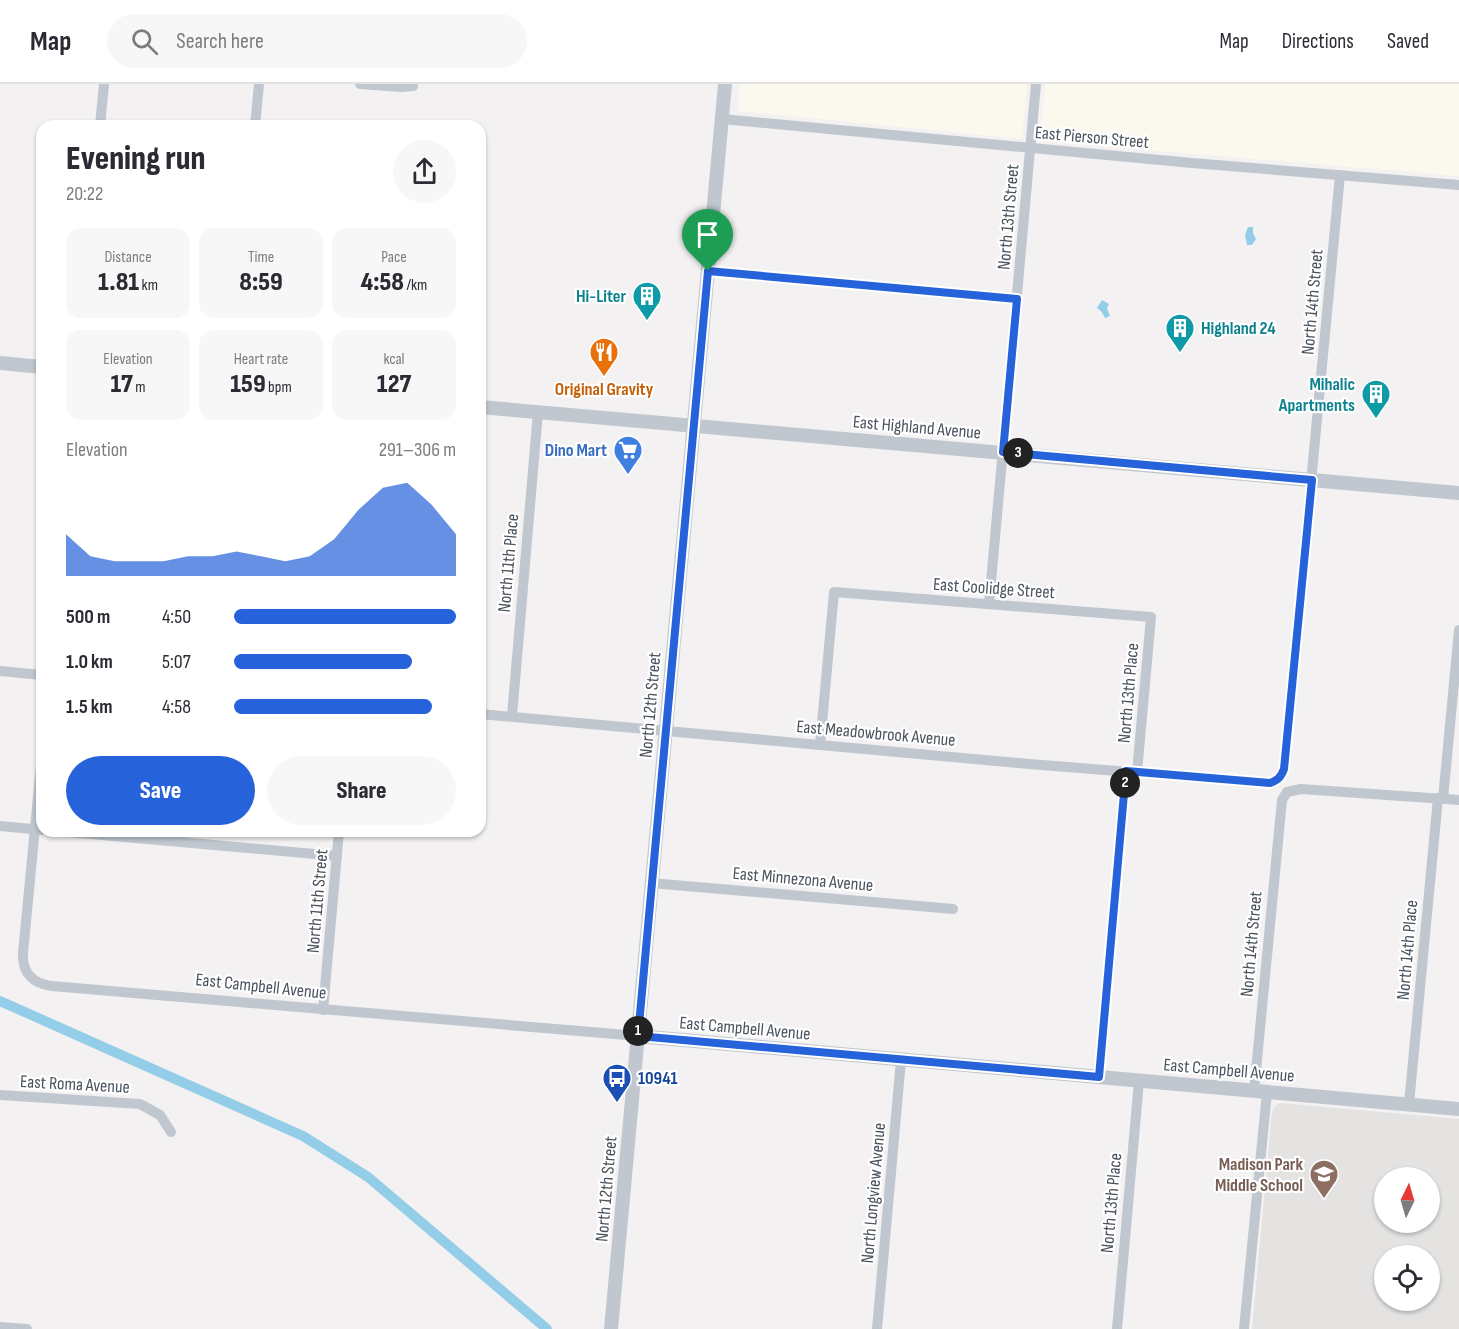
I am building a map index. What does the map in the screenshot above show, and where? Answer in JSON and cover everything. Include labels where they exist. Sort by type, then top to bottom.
[{"type":"street","points":[[101,120],[104,84]]},
{"type":"street","points":[[255,120],[258,84]]},
{"type":"street","points":[[360,84],[402,87],[413,85]]},
{"type":"street","name":"North 12th Street","points":[[611,1329],[725,84]]},
{"type":"street","name":"North 13th Street","points":[[989,604],[1036,84]]},
{"type":"street","name":"East Pierson Street","points":[[722,119],[1459,185]]},
{"type":"street","name":"North 14th Street","points":[[1270,783],[1276,781],[1284,769],[1340,175]]},
{"type":"street","points":[[708,271],[1017,299]]},
{"type":"street","points":[[0,363],[36,366]]},
{"type":"street","name":"East Highland Avenue","points":[[486,408],[1459,493]]},
{"type":"street","name":"North 11th Place","points":[[512,717],[538,412]]},
{"type":"street","name":"East Coolidge Street","points":[[820,745],[834,592],[1151,617]]},
{"type":"street","name":"North 13th Place","points":[[1099,1077],[1131,772],[1151,617]]},
{"type":"street","name":"North 14th Place","points":[[1409,1104],[1459,630]]},
{"type":"street","points":[[0,671],[36,674]]},
{"type":"street","name":"East Meadowbrook Avenue","points":[[486,715],[1270,783]]},
{"type":"street","name":"North 14th Street","points":[[1244,1329],[1282,800],[1287,792],[1301,789],[1441,799]]},
{"type":"street","points":[[1441,799],[1459,800]]},
{"type":"street","points":[[0,826],[36,829]]},
{"type":"street","name":"East Campbell Avenue","points":[[38,837],[23,953],[25,969],[30,978],[41,985],[1459,1109]]},
{"type":"street","points":[[124,837],[337,856]]},
{"type":"street","name":"North 11th Street","points":[[323,1010],[339,837]]},
{"type":"street","name":"East Minnezona Avenue","points":[[651,883],[953,909]]},
{"type":"street","name":"North Longview Avenue","points":[[877,1329],[901,1060]]},
{"type":"street","name":"North 13th Place","points":[[1117,1329],[1139,1081]]},
{"type":"street","name":"East Roma Avenue","points":[[0,1095],[140,1104],[160,1115],[171,1132]]},
{"type":"street","points":[[0,1327],[27,1329]]},
{"type":"shaded area","points":[[740,84],[1027,84],[1022,139],[738,111]]},
{"type":"shaded area","points":[[1045,84],[1459,84],[1459,176],[1040,141]]},
{"type":"shaded area","name":"Madison Park Middle School","points":[[1280,1103],[1459,1119],[1459,1329],[1252,1329],[1272,1112]]},
{"type":"water","points":[[1248,227],[1253,227],[1256,239],[1252,245],[1247,245],[1245,235]]},
{"type":"water","points":[[1102,300],[1109,304],[1107,308],[1110,316],[1105,318],[1097,308]]},
{"type":"waterway","points":[[0,1001],[303,1136],[368,1177],[547,1329]]},
{"type":"place","name":"Hi-Liter","points":[[647,322]]},
{"type":"place","name":"Highland 24","points":[[1180,354]]},
{"type":"place","name":"Original Gravity","points":[[604,378]]},
{"type":"place","name":"Mihalic Apartments","points":[[1376,420]]},
{"type":"place","name":"Dino Mart","points":[[628,476]]},
{"type":"place","name":"10941","points":[[617,1104]]},
{"type":"place","name":"Madison Park Middle School","points":[[1324,1200]]},
{"type":"route","points":[[708,271],[1017,299],[1003,452],[1312,480],[1282,775],[1270,783],[1126,771],[1099,1077],[638,1036],[708,271]]}]
